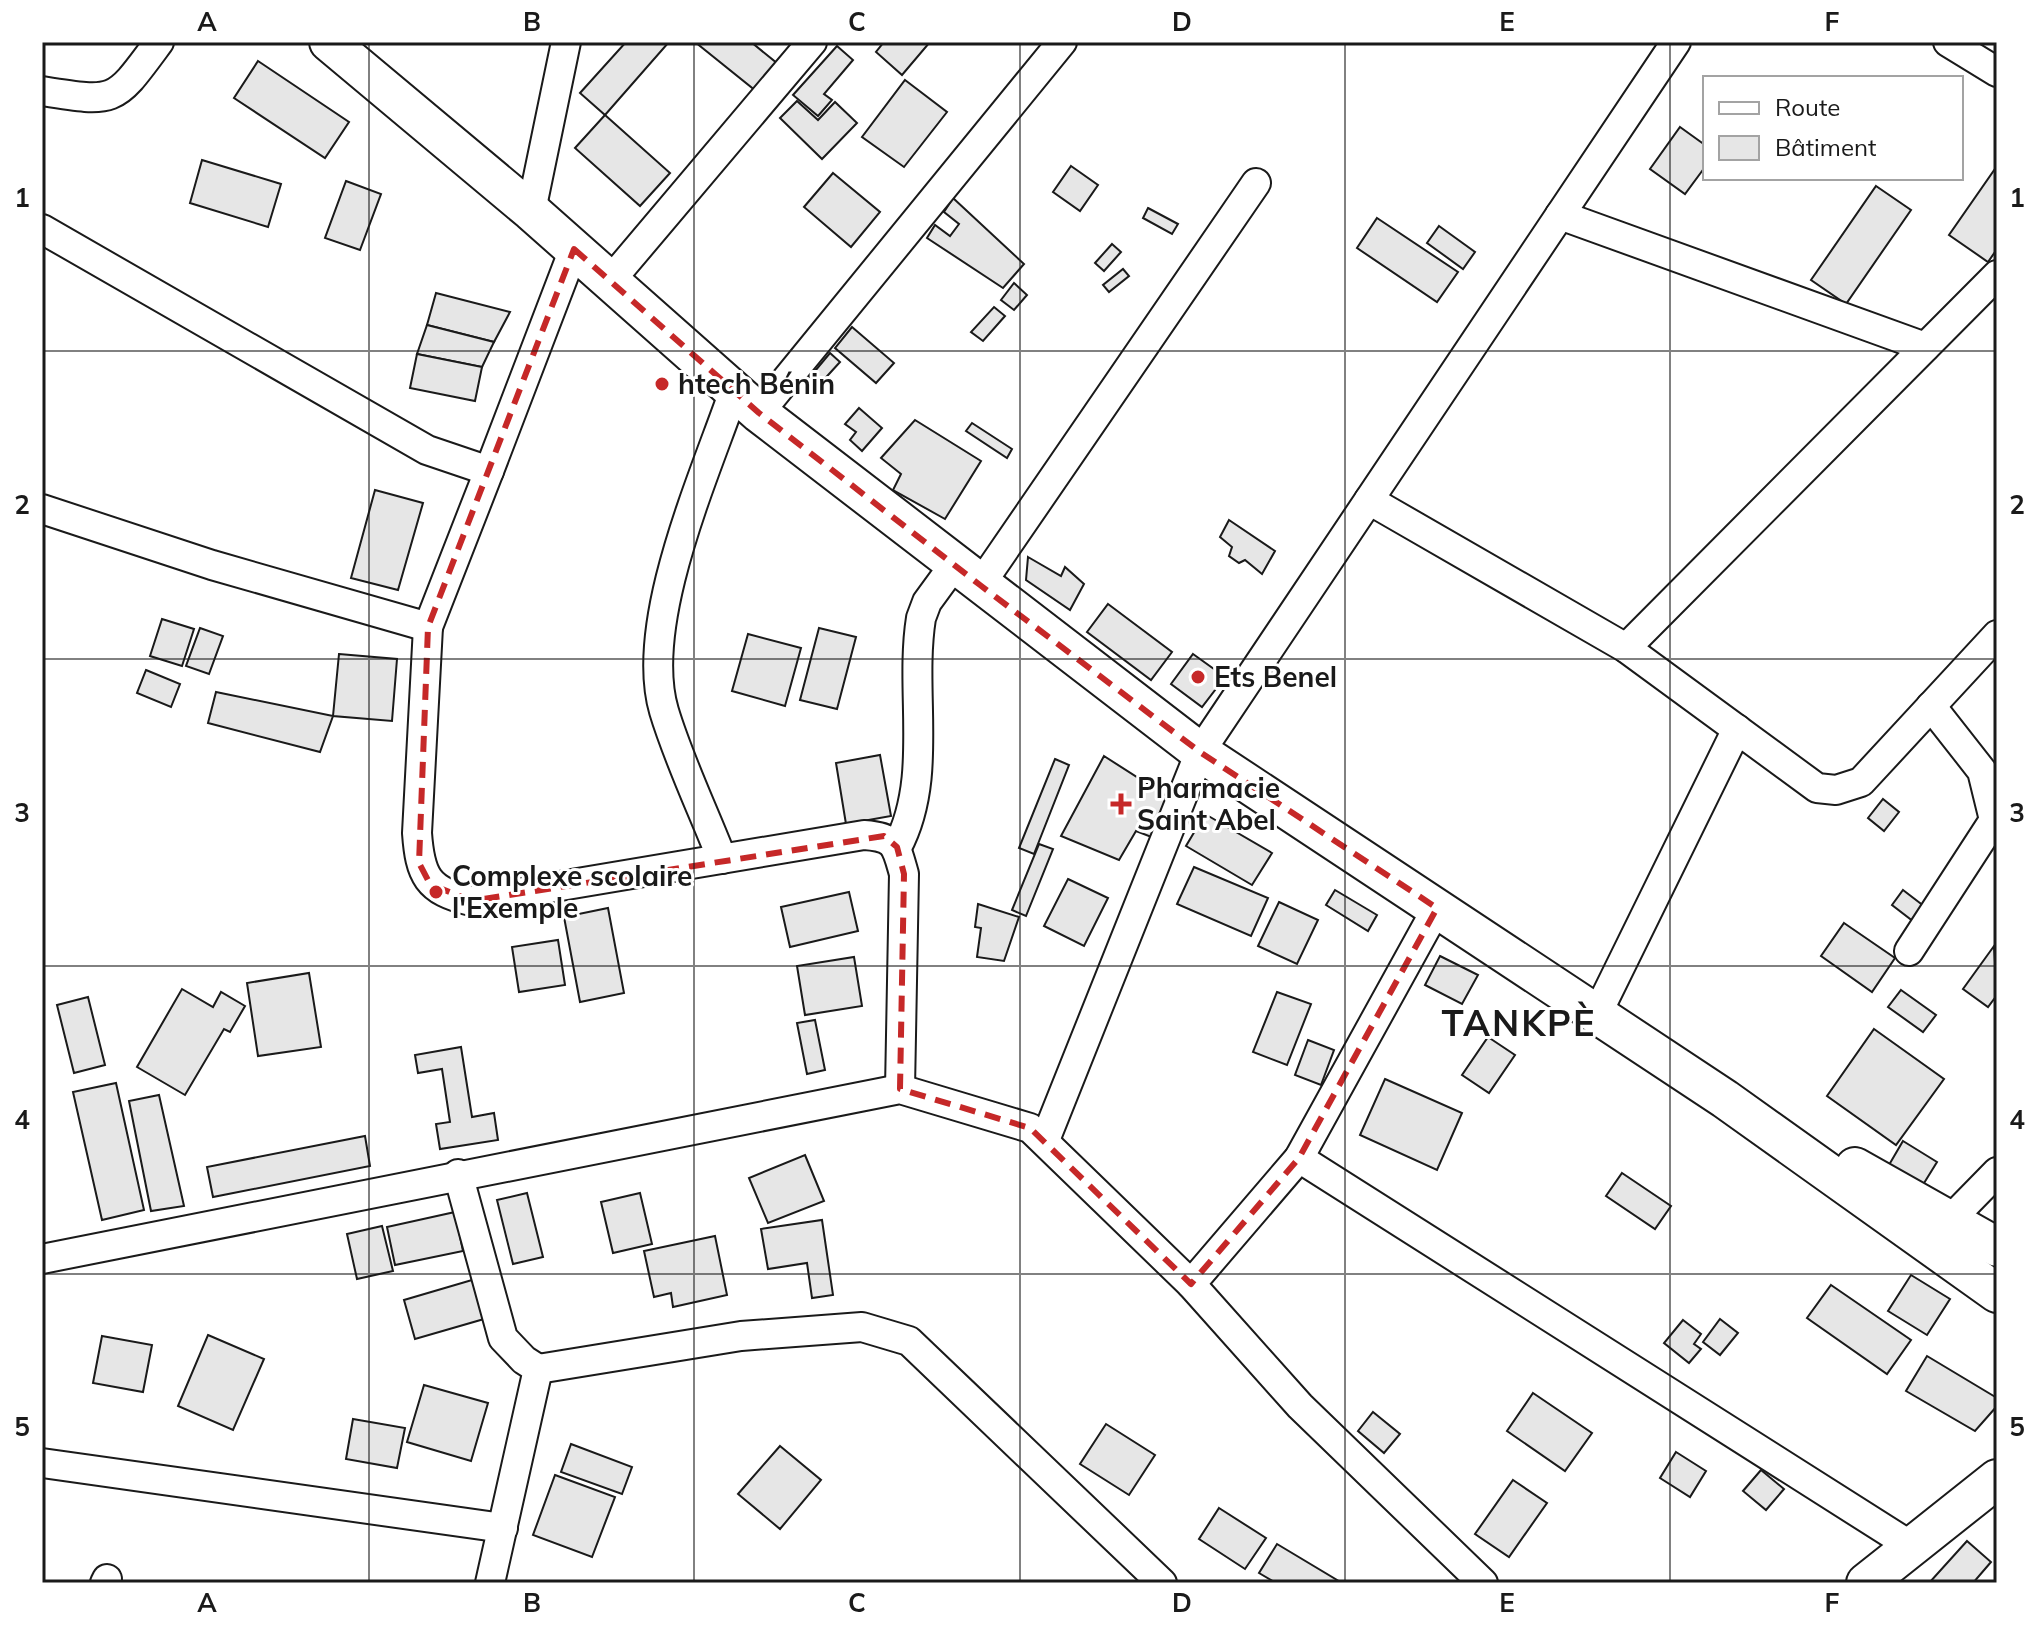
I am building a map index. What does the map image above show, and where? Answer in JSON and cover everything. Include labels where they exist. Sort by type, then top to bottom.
[{"type":"street","points":[[42,91],[97,100],[119,94],[159,42]]},
{"type":"street","points":[[329,42],[531,211],[747,402],[1200,752],[1725,1099],[1997,1293]]},
{"type":"street","points":[[531,211],[566,42]]},
{"type":"street","points":[[610,281],[812,42]]},
{"type":"street","points":[[722,859],[663,709],[659,672],[661,632],[679,550],[747,402],[1062,42]]},
{"type":"street","points":[[1045,1140],[1200,752],[1676,42]]},
{"type":"street","points":[[1948,42],[1997,72]]},
{"type":"street","points":[[897,847],[910,821],[915,795],[921,618],[927,602],[967,575],[1256,183]]},
{"type":"street","points":[[1560,215],[1925,347]]},
{"type":"street","points":[[42,229],[427,450],[489,471]]},
{"type":"street","points":[[574,249],[428,627],[417,833],[419,863],[430,884],[449,896],[471,901],[864,835],[884,836],[897,847],[904,874],[900,1089]]},
{"type":"street","points":[[1626,648],[1997,275]]},
{"type":"street","points":[[1369,500],[1626,648],[1817,788],[1836,790],[1861,782],[1997,635]]},
{"type":"street","points":[[42,509],[212,565],[428,627]]},
{"type":"street","points":[[1909,951],[1994,820],[1982,771],[1931,706]]},
{"type":"street","points":[[1597,1014],[1737,729]]},
{"type":"street","points":[[1191,1284],[1299,1158],[1437,908]]},
{"type":"street","points":[[42,1259],[458,1174],[900,1089],[1030,1128],[1045,1140],[1191,1284],[1300,1406],[1483,1583]]},
{"type":"street","points":[[1725,1099],[1951,1219],[1997,1247]]},
{"type":"street","points":[[1299,1158],[1911,1546]]},
{"type":"street","points":[[1951,1219],[1997,1172]]},
{"type":"street","points":[[458,1174],[503,1338],[524,1360],[538,1369],[741,1336],[862,1327],[885,1331],[909,1341],[1162,1583]]},
{"type":"street","points":[[494,1581],[538,1369]]},
{"type":"street","points":[[42,1463],[503,1528]]},
{"type":"street","points":[[1866,1583],[1997,1479]]},
{"type":"highlighted area","points":[[574,249],[759,413],[980,585],[1200,752],[1437,908],[1299,1158],[1191,1284],[1030,1128],[900,1089],[904,874],[897,847],[884,836],[471,901],[430,884],[419,863],[428,627]]},
{"type":"building","points":[[626,42],[669,42],[605,115],[580,93]]},
{"type":"building","points":[[695,42],[751,42],[778,64],[756,91]]},
{"type":"building","points":[[884,42],[930,42],[902,75],[876,52]]},
{"type":"building","points":[[837,46],[853,60],[824,94],[832,100],[818,116],[793,95]]},
{"type":"building","points":[[258,61],[349,122],[325,158],[234,98]]},
{"type":"building","points":[[905,80],[947,112],[904,167],[862,137]]},
{"type":"building","points":[[797,101],[818,120],[835,102],[857,123],[822,159],[780,118]]},
{"type":"building","points":[[605,115],[670,173],[640,206],[575,148]]},
{"type":"building","points":[[1680,127],[1703,144],[1703,170],[1685,194],[1650,169]]},
{"type":"building","points":[[202,160],[281,184],[268,227],[190,203]]},
{"type":"building","points":[[1071,166],[1098,185],[1080,211],[1053,192]]},
{"type":"building","points":[[1997,166],[1997,249],[1988,262],[1949,235]]},
{"type":"building","points":[[833,173],[880,212],[851,247],[804,207]]},
{"type":"building","points":[[346,181],[381,194],[360,250],[325,238]]},
{"type":"building","points":[[1876,186],[1911,210],[1846,304],[1811,280]]},
{"type":"building","points":[[953,198],[1024,264],[1003,288],[927,238],[935,225],[950,236],[959,224],[944,212]]},
{"type":"building","points":[[1148,208],[1178,224],[1172,234],[1143,218]]},
{"type":"building","points":[[1377,218],[1458,272],[1437,302],[1357,248]]},
{"type":"building","points":[[1439,226],[1475,252],[1463,269],[1427,243]]},
{"type":"building","points":[[1112,244],[1121,252],[1104,271],[1095,263]]},
{"type":"building","points":[[1123,269],[1129,276],[1109,292],[1103,285]]},
{"type":"building","points":[[1014,283],[1027,295],[1014,310],[1001,300]]},
{"type":"building","points":[[436,293],[510,312],[494,342],[427,325]]},
{"type":"building","points":[[994,307],[1005,316],[983,341],[971,332]]},
{"type":"building","points":[[427,325],[494,342],[482,367],[417,354]]},
{"type":"building","points":[[852,327],[894,363],[876,383],[835,348]]},
{"type":"building","points":[[830,353],[840,362],[819,385],[810,377]]},
{"type":"building","points":[[417,354],[482,367],[475,401],[410,388]]},
{"type":"building","points":[[859,408],[882,428],[862,451],[850,440],[856,432],[845,424]]},
{"type":"building","points":[[915,420],[981,461],[945,519],[893,490],[901,474],[881,458]]},
{"type":"building","points":[[972,423],[1012,449],[1007,458],[966,431]]},
{"type":"building","points":[[375,490],[423,503],[398,590],[351,578]]},
{"type":"building","points":[[1229,520],[1275,551],[1262,574],[1245,560],[1239,563],[1229,556],[1232,547],[1220,537]]},
{"type":"building","points":[[1028,557],[1061,576],[1065,567],[1084,584],[1070,610],[1026,580]]},
{"type":"building","points":[[1108,604],[1172,652],[1151,680],[1087,632]]},
{"type":"building","points":[[162,619],[194,629],[182,666],[150,656]]},
{"type":"building","points":[[200,628],[223,636],[209,674],[186,666]]},
{"type":"building","points":[[819,628],[856,637],[837,709],[800,700]]},
{"type":"building","points":[[748,634],[801,648],[785,706],[732,691]]},
{"type":"building","points":[[339,654],[397,659],[392,721],[333,716]]},
{"type":"building","points":[[1193,654],[1225,677],[1202,707],[1171,684]]},
{"type":"building","points":[[146,670],[180,684],[171,707],[137,693]]},
{"type":"building","points":[[216,692],[333,716],[320,752],[208,723]]},
{"type":"building","points":[[880,755],[891,816],[846,824],[836,763]]},
{"type":"building","points":[[1104,756],[1171,799],[1154,838],[1136,831],[1119,860],[1061,836]]},
{"type":"building","points":[[1055,759],[1069,765],[1034,854],[1019,848]]},
{"type":"building","points":[[1883,799],[1899,812],[1884,831],[1868,818]]},
{"type":"building","points":[[1205,814],[1272,853],[1252,885],[1186,846]]},
{"type":"building","points":[[1039,844],[1053,849],[1026,916],[1012,910]]},
{"type":"building","points":[[1194,867],[1268,898],[1251,936],[1177,904]]},
{"type":"building","points":[[1068,879],[1108,898],[1084,946],[1044,926]]},
{"type":"building","points":[[1335,890],[1377,915],[1368,931],[1326,905]]},
{"type":"building","points":[[1903,890],[1929,910],[1918,925],[1892,905]]},
{"type":"building","points":[[849,892],[858,931],[790,947],[781,907]]},
{"type":"building","points":[[1279,902],[1318,920],[1297,964],[1258,946]]},
{"type":"building","points":[[978,904],[1019,917],[1004,961],[977,957],[981,928],[975,927]]},
{"type":"building","points":[[608,908],[624,993],[580,1002],[564,917]]},
{"type":"building","points":[[1844,923],[1895,958],[1872,992],[1821,956]]},
{"type":"building","points":[[558,940],[565,985],[519,992],[512,947]]},
{"type":"building","points":[[1994,946],[1997,995],[1988,1007],[1963,989]]},
{"type":"building","points":[[1440,956],[1478,975],[1462,1004],[1425,985]]},
{"type":"building","points":[[854,957],[862,1006],[805,1015],[797,966]]},
{"type":"building","points":[[309,973],[321,1047],[258,1056],[247,983]]},
{"type":"building","points":[[182,989],[213,1007],[221,992],[245,1006],[230,1032],[224,1029],[185,1095],[137,1067]]},
{"type":"building","points":[[1901,990],[1936,1015],[1923,1032],[1888,1007]]},
{"type":"building","points":[[1277,992],[1311,1004],[1287,1065],[1253,1052]]},
{"type":"building","points":[[88,997],[105,1065],[74,1073],[57,1005]]},
{"type":"building","points":[[815,1020],[825,1070],[807,1074],[797,1023]]},
{"type":"building","points":[[1874,1029],[1944,1079],[1896,1145],[1827,1096]]},
{"type":"building","points":[[1488,1037],[1515,1055],[1489,1093],[1462,1075]]},
{"type":"building","points":[[1308,1040],[1334,1050],[1321,1085],[1295,1075]]},
{"type":"building","points":[[461,1047],[472,1117],[494,1113],[498,1140],[440,1149],[436,1124],[450,1122],[442,1069],[418,1073],[415,1055]]},
{"type":"building","points":[[1385,1079],[1462,1113],[1437,1170],[1360,1135]]},
{"type":"building","points":[[116,1083],[144,1210],[102,1220],[73,1092]]},
{"type":"building","points":[[159,1095],[184,1206],[151,1211],[129,1101]]},
{"type":"building","points":[[365,1136],[370,1166],[213,1197],[207,1167]]},
{"type":"building","points":[[1903,1141],[1937,1162],[1921,1188],[1886,1170]]},
{"type":"building","points":[[805,1155],[824,1201],[768,1223],[749,1178]]},
{"type":"building","points":[[1622,1173],[1671,1206],[1655,1229],[1606,1196]]},
{"type":"building","points":[[527,1193],[543,1257],[513,1264],[497,1200]]},
{"type":"building","points":[[640,1193],[652,1244],[613,1253],[601,1202]]},
{"type":"building","points":[[455,1212],[463,1251],[395,1265],[387,1227]]},
{"type":"building","points":[[822,1220],[833,1295],[812,1298],[807,1263],[768,1269],[761,1229]]},
{"type":"building","points":[[382,1226],[393,1271],[357,1279],[347,1234]]},
{"type":"building","points":[[715,1236],[727,1295],[673,1307],[671,1293],[654,1297],[644,1251]]},
{"type":"building","points":[[1911,1275],[1950,1299],[1927,1335],[1888,1311]]},
{"type":"building","points":[[472,1280],[484,1319],[415,1339],[404,1300]]},
{"type":"building","points":[[1831,1285],[1911,1340],[1887,1374],[1807,1318]]},
{"type":"building","points":[[1720,1319],[1738,1333],[1720,1355],[1703,1342]]},
{"type":"building","points":[[1683,1320],[1701,1334],[1694,1344],[1701,1349],[1689,1363],[1664,1343]]},
{"type":"building","points":[[208,1335],[264,1359],[233,1430],[178,1406]]},
{"type":"building","points":[[102,1336],[152,1345],[143,1392],[93,1383]]},
{"type":"building","points":[[1927,1356],[1997,1398],[1997,1406],[1975,1431],[1906,1391]]},
{"type":"building","points":[[424,1385],[488,1403],[471,1461],[407,1442]]},
{"type":"building","points":[[1533,1393],[1592,1433],[1565,1471],[1507,1431]]},
{"type":"building","points":[[1373,1412],[1400,1434],[1384,1453],[1358,1431]]},
{"type":"building","points":[[353,1419],[405,1428],[397,1468],[346,1459]]},
{"type":"building","points":[[1106,1424],[1155,1455],[1129,1495],[1080,1464]]},
{"type":"building","points":[[571,1444],[632,1467],[622,1494],[561,1472]]},
{"type":"building","points":[[780,1446],[821,1480],[780,1529],[738,1494]]},
{"type":"building","points":[[1676,1452],[1706,1471],[1690,1497],[1660,1478]]},
{"type":"building","points":[[1761,1470],[1784,1489],[1766,1510],[1743,1491]]},
{"type":"building","points":[[555,1475],[615,1497],[592,1557],[533,1535]]},
{"type":"building","points":[[1513,1480],[1547,1503],[1509,1557],[1475,1534]]},
{"type":"building","points":[[1219,1508],[1266,1538],[1245,1569],[1199,1539]]},
{"type":"building","points":[[1967,1541],[1991,1562],[1973,1583],[1929,1583]]},
{"type":"building","points":[[1277,1544],[1342,1583],[1276,1583],[1259,1573]]},
{"type":"place","name":"htech Bénin","points":[[662,384]]},
{"type":"place","name":"Ets Benel","points":[[1198,677]]},
{"type":"place","name":"Pharmacie Saint Abel","points":[[1121,804]]},
{"type":"place","name":"Complexe scolaire l'Exemple","points":[[436,892]]},
{"type":"district","name":"TANKPÈ","points":[[1519,1023]]}]
